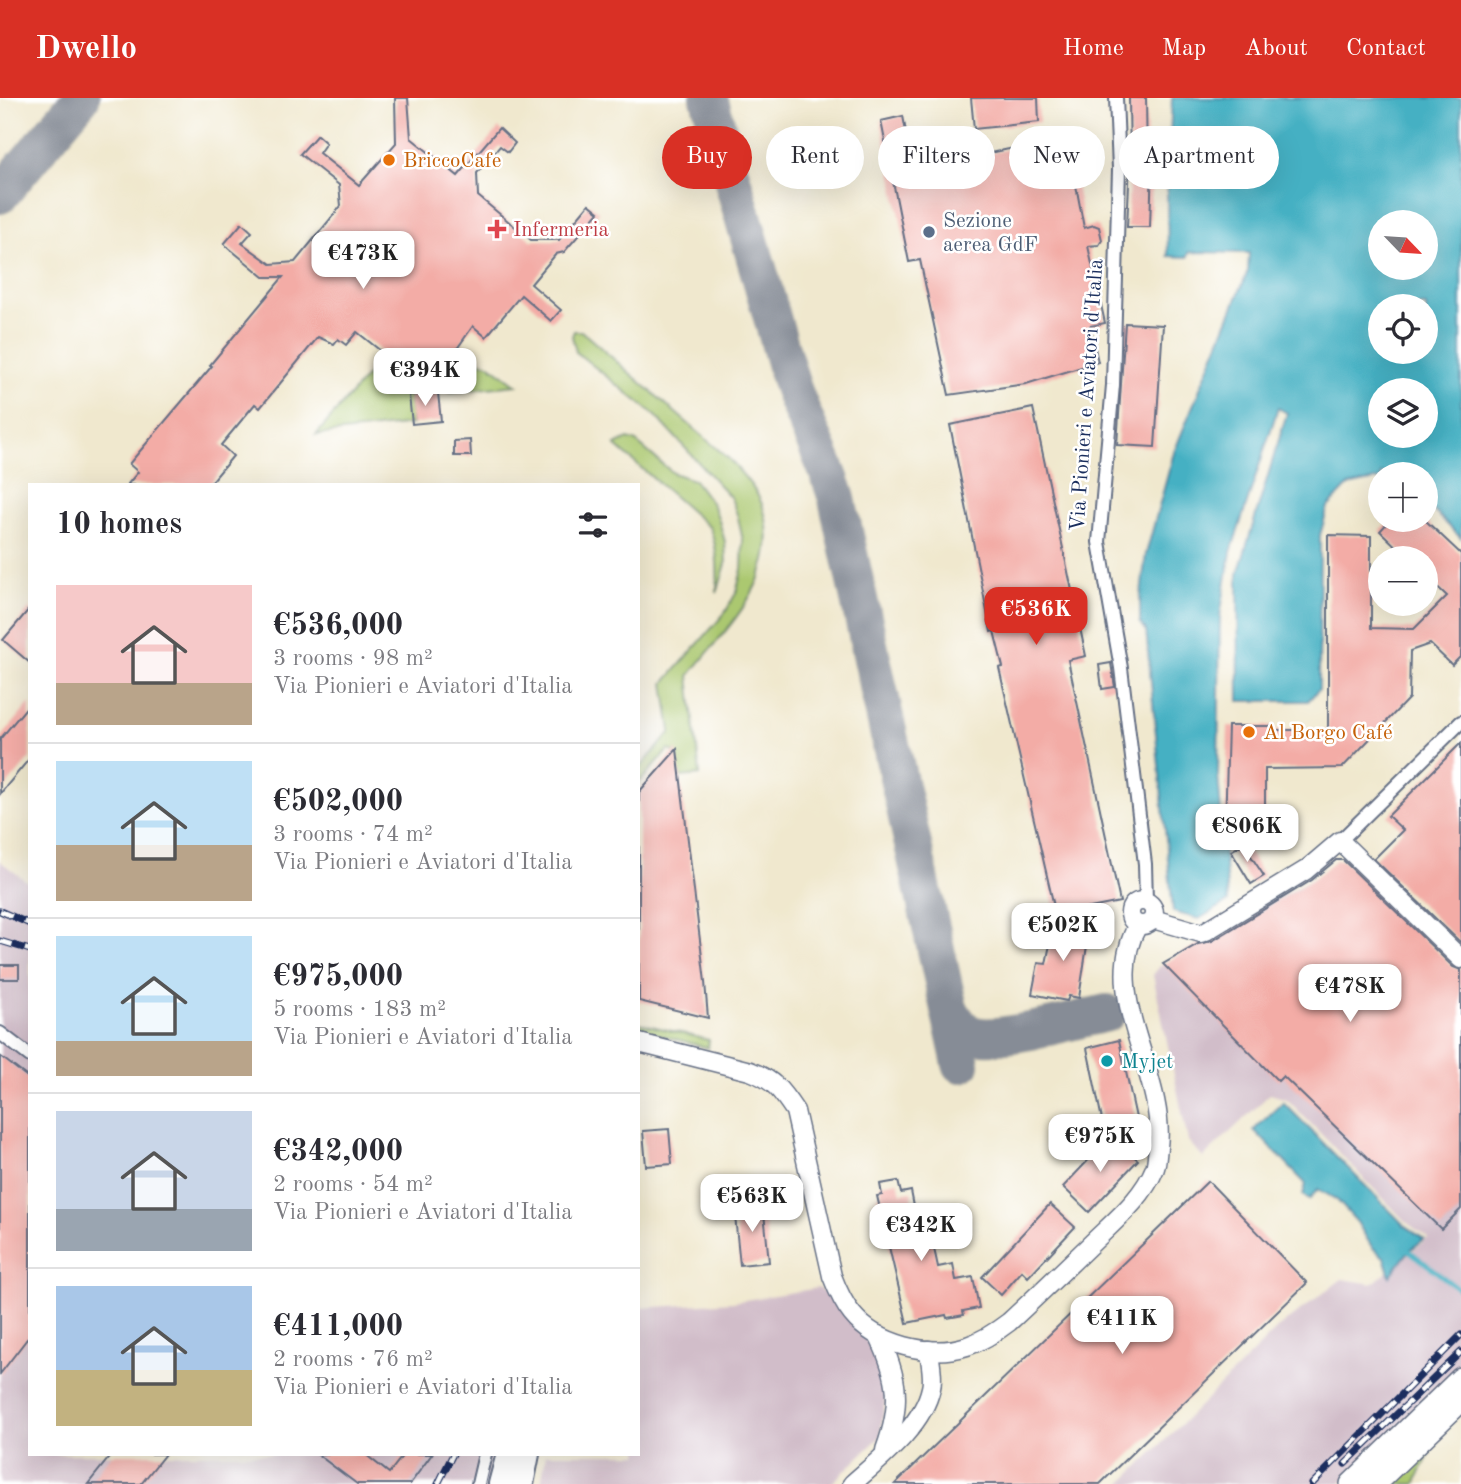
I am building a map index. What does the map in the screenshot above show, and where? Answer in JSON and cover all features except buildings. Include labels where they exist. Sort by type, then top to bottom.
[{"type":"highway","points":[[501,1484],[508,1456]]},
{"type":"highway","points":[[521,1484],[527,1456]]},
{"type":"highway","points":[[527,1456],[527,1484]]},
{"type":"main road","points":[[1352,1484],[1461,1378]]},
{"type":"main road","points":[[1376,1484],[1461,1401]]},
{"type":"street","name":"Via Pionieri e Aviatori d'Italia","points":[[1116,98],[1119,169],[1114,372],[1099,542],[1121,668],[1145,864],[1146,901],[1152,906],[1150,921]]},
{"type":"street","points":[[640,1043],[750,1072],[767,1078],[780,1089],[795,1111],[832,1276],[838,1292],[853,1315],[878,1335],[897,1343],[929,1350],[965,1347],[988,1337],[1009,1322],[1137,1199],[1156,1167],[1159,1137],[1157,1108],[1133,1018],[1125,976],[1127,950],[1150,921],[1201,933],[1306,870],[1340,841],[1461,722]]},
{"type":"street","points":[[1340,841],[1461,959]]},
{"type":"street","points":[[0,1033],[28,1054]]},
{"type":"street","points":[[878,1335],[891,1362],[897,1398],[894,1424],[883,1456]]},
{"type":"street","points":[[852,1484],[921,1416],[932,1387],[929,1350]]},
{"type":"street","points":[[895,1415],[906,1415],[925,1404]]},
{"type":"street","points":[[478,1484],[485,1456]]},
{"type":"shaded area","points":[[0,861],[28,882],[28,1456],[493,1456],[487,1484],[0,1484]]},
{"type":"shaded area","points":[[1344,861],[1461,1207],[1461,1367],[1340,1484],[1121,1484],[1280,1326],[1342,1279],[1372,1284],[1428,1238],[1406,1222],[1287,1099],[1270,1094],[1203,1158],[1188,1141],[1153,975],[1160,966]]},
{"type":"shaded area","points":[[818,1288],[837,1303],[863,1332],[879,1365],[886,1394],[880,1437],[831,1484],[541,1484],[546,1456],[640,1456],[640,1308],[733,1302]]},
{"type":"green space","points":[[574,331],[581,331],[729,459],[753,488],[763,507],[768,532],[766,556],[759,578],[734,619],[689,676],[700,775],[680,777],[676,752],[668,750],[640,782],[640,768],[671,732],[664,683],[725,613],[736,593],[742,569],[743,541],[738,517],[731,498],[656,416],[576,352],[572,336]]},
{"type":"green space","points":[[445,359],[487,363],[517,385],[448,392]]},
{"type":"green space","points":[[436,360],[438,393],[409,396],[412,424],[316,435],[371,371],[380,367]]},
{"type":"green space","points":[[628,439],[635,441],[673,473],[694,480],[712,504],[725,542],[726,564],[717,593],[717,560],[710,528],[615,445]]},
{"type":"green space","points":[[640,1023],[709,1040],[708,1048],[640,1029]]},
{"type":"green space","points":[[1436,1440],[1415,1484],[1390,1484]]},
{"type":"water","points":[[1172,98],[1461,98],[1461,538],[1438,515],[1438,462],[1368,462],[1368,482],[1348,486],[1328,507],[1320,535],[1319,689],[1308,701],[1239,701],[1238,574],[1287,413],[1278,408],[1231,552],[1220,616],[1218,775],[1228,902],[1199,919],[1173,912],[1146,630],[1140,622],[1140,601],[1146,554],[1174,452],[1248,271],[1249,253],[1189,252],[1188,257],[1168,256],[1167,189],[1279,189],[1279,126],[1171,126]]},
{"type":"water","points":[[1283,1102],[1404,1225],[1424,1239],[1409,1251],[1390,1276],[1384,1257],[1372,1247],[1357,1222],[1337,1200],[1318,1189],[1309,1200],[1303,1195],[1306,1184],[1254,1130]]},
{"type":"waterway","points":[[1407,1249],[1461,1291]]},
{"type":"taxiway","points":[[0,195],[81,98]]},
{"type":"taxiway","points":[[709,98],[790,380],[837,499],[949,1009]]},
{"type":"taxiway","points":[[961,1064],[949,1009],[964,1029],[971,1034],[983,1036],[1037,1030],[1107,1013]]},
{"type":"railway","points":[[0,911],[28,923]]},
{"type":"railway","points":[[0,941],[28,949]]},
{"type":"railway","points":[[1312,1484],[1461,1335]]},
{"type":"railway","points":[[1345,1464],[1461,1352]]},
{"type":"railway","points":[[438,1484],[452,1456]]},
{"type":"place","name":"BriccoCafe","points":[[389,160]]},
{"type":"place","name":"Infermeria","points":[[497,229]]},
{"type":"place","name":"Sezione aerea GdF","points":[[929,232]]},
{"type":"place","name":"Al Borgo Café","points":[[1249,732]]},
{"type":"place","name":"Myjet","points":[[1107,1061]]}]
